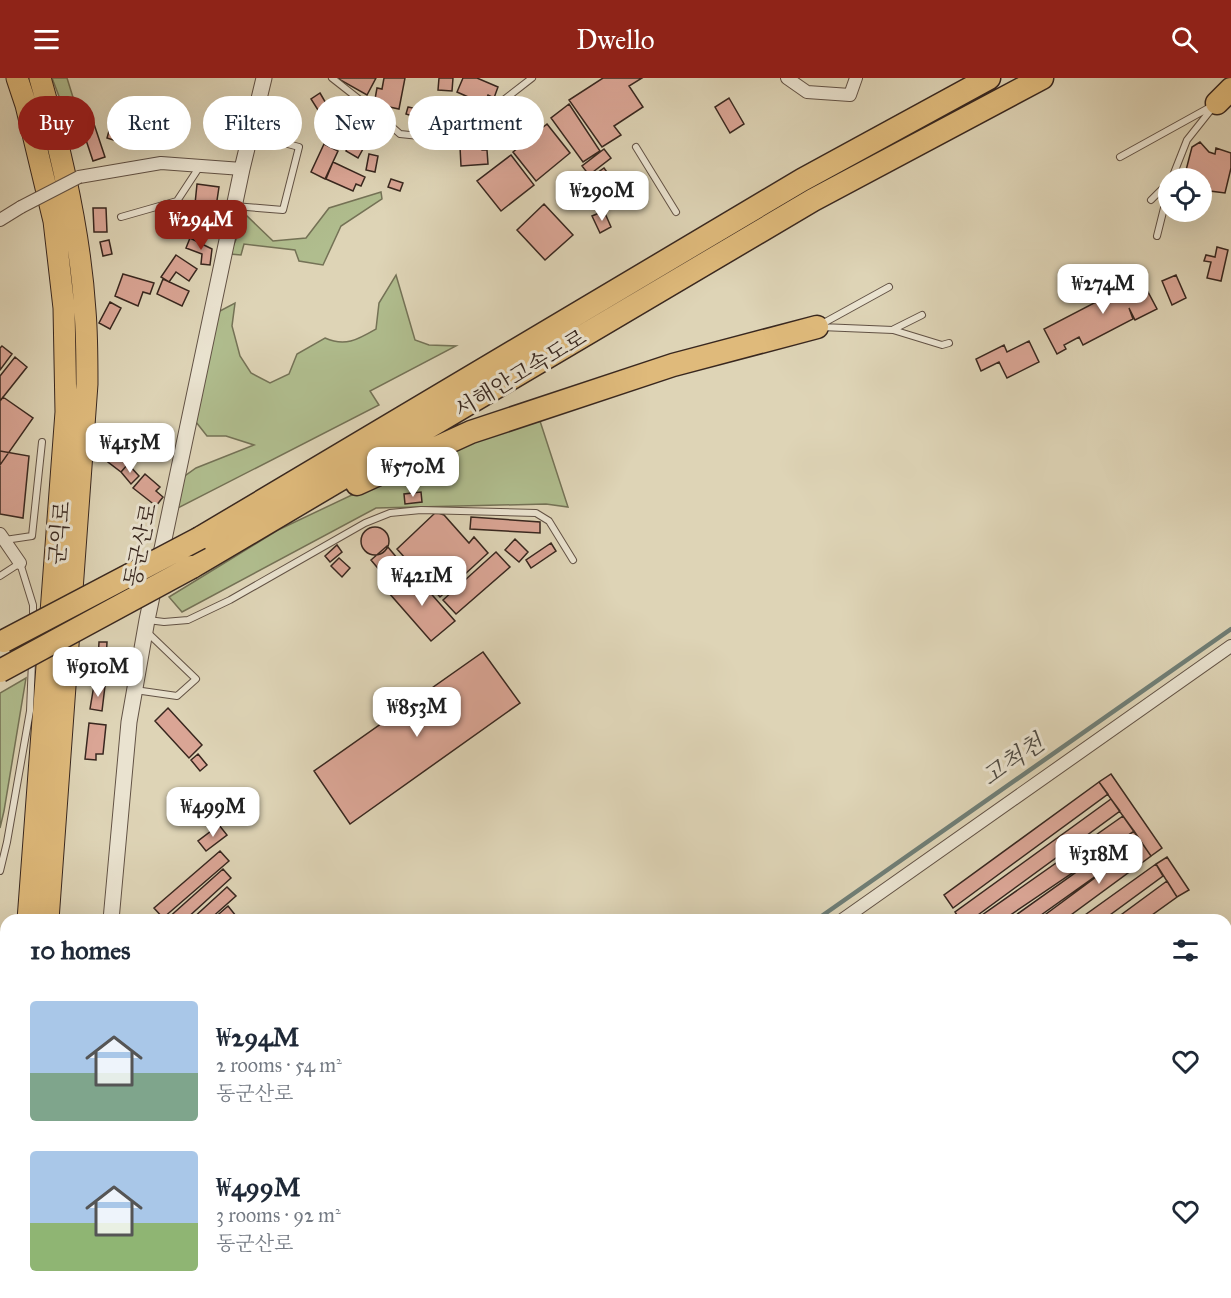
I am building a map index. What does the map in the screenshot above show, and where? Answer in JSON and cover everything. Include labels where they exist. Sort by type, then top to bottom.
[{"type":"highway","name":"군익로","points":[[17,78],[26,105],[54,221],[64,308],[66,401],[62,487],[28,914]]},
{"type":"highway","name":"군익로","points":[[40,78],[58,141],[74,223],[85,310],[87,384],[48,914]]},
{"type":"highway","name":"서해안고속도로","points":[[2,642],[200,538],[802,180],[989,78]]},
{"type":"highway","name":"서해안고속도로","points":[[0,671],[192,567],[813,200],[1042,78]]},
{"type":"highway","points":[[249,533],[471,432],[673,365],[817,327]]},
{"type":"street","name":"동군산로","points":[[260,96],[264,78]]},
{"type":"street","points":[[787,78],[807,92],[850,95],[856,78]]},
{"type":"street","name":"동군산로","points":[[112,914],[129,722],[146,626],[246,150]]},
{"type":"street","points":[[0,220],[79,177],[160,163],[242,169]]},
{"type":"street","points":[[2,537],[20,563]]},
{"type":"street","points":[[851,914],[1231,646]]},
{"type":"lane","points":[[332,78],[400,134],[429,137],[492,109],[532,78]]},
{"type":"lane","points":[[1120,157],[1224,96]]},
{"type":"lane","points":[[1176,168],[1187,140],[1224,96]]},
{"type":"lane","points":[[636,147],[676,212]]},
{"type":"lane","points":[[234,206],[284,210],[298,150]]},
{"type":"lane","points":[[121,217],[177,201],[200,166]]},
{"type":"lane","points":[[1151,200],[1158,193]]},
{"type":"lane","points":[[1157,236],[1160,222]]},
{"type":"lane","points":[[817,327],[889,286]]},
{"type":"lane","points":[[893,330],[921,315]]},
{"type":"lane","points":[[817,327],[893,330],[942,345],[949,343]]},
{"type":"lane","points":[[2,537],[32,536],[42,442]]},
{"type":"lane","points":[[146,626],[188,620],[230,600],[365,523],[390,513],[421,510],[536,513],[549,521],[573,560]]},
{"type":"lane","points":[[0,576],[20,563],[33,605],[30,711],[0,871]]},
{"type":"lane","points":[[135,690],[177,696],[196,679],[146,626]]},
{"type":"green space","points":[[52,78],[67,78],[73,96],[59,96]]},
{"type":"green space","points":[[381,192],[382,199],[341,226],[323,265],[299,261],[295,250],[244,244],[241,255],[230,254],[246,215],[273,241],[306,238],[329,208]]},
{"type":"green space","points":[[396,275],[415,340],[429,345],[456,346],[370,391],[379,405],[178,508],[182,478],[196,468],[254,445],[226,436],[207,436],[196,422],[218,312],[235,303],[232,326],[240,356],[251,373],[270,383],[289,374],[297,354],[325,338],[339,342],[351,341],[376,329],[379,303]]},
{"type":"green space","points":[[540,421],[568,507],[546,504],[376,508],[182,612],[169,597],[278,530],[451,448]]},
{"type":"green space","points":[[26,678],[4,811],[0,828],[0,693]]},
{"type":"building","points":[[337,78],[376,78],[367,95]]},
{"type":"building","points":[[384,78],[405,78],[399,109],[396,108],[396,96],[376,96],[377,88],[382,89]]},
{"type":"building","points":[[439,78],[453,78],[452,91],[438,90]]},
{"type":"building","points":[[463,78],[477,78],[498,87],[495,96],[466,96],[457,92]]},
{"type":"building","points":[[603,78],[642,78],[629,86],[643,107],[614,126],[621,135],[602,147],[569,100]]},
{"type":"building","points":[[729,98],[744,124],[730,133],[715,107]]},
{"type":"building","points":[[569,104],[600,151],[583,162],[551,118]]},
{"type":"building","points":[[547,124],[570,153],[536,181],[513,152],[515,150],[544,150],[544,126]]},
{"type":"building","points":[[95,127],[105,157],[93,161],[89,150],[95,150]]},
{"type":"building","points":[[1200,142],[1209,152],[1215,154],[1216,148],[1231,153],[1231,168],[1225,193],[1212,191],[1212,168],[1187,168],[1192,147]]},
{"type":"building","points":[[604,149],[611,158],[589,175],[582,166]]},
{"type":"building","points":[[321,150],[338,151],[325,179],[311,172]]},
{"type":"building","points":[[346,150],[362,150],[358,158]]},
{"type":"building","points":[[460,150],[487,150],[488,164],[461,166]]},
{"type":"building","points":[[369,154],[378,156],[375,172],[366,170]]},
{"type":"building","points":[[511,155],[534,185],[501,211],[477,181]]},
{"type":"building","points":[[333,162],[365,177],[361,186],[356,184],[353,191],[326,179]]},
{"type":"building","points":[[604,168],[614,182],[600,192],[590,178]]},
{"type":"building","points":[[391,179],[403,183],[400,191],[388,187]]},
{"type":"building","points":[[197,184],[219,187],[216,207],[195,204]]},
{"type":"building","points":[[544,204],[573,235],[545,260],[517,230]]},
{"type":"building","points":[[202,205],[216,207],[214,223],[199,222]]},
{"type":"building","points":[[93,208],[106,208],[107,232],[94,232]]},
{"type":"building","points":[[604,211],[611,227],[600,233],[592,216]]},
{"type":"building","points":[[193,220],[207,223],[204,237],[190,233]]},
{"type":"building","points":[[190,238],[212,249],[210,265],[201,264],[202,254],[186,248]]},
{"type":"building","points":[[109,240],[112,254],[103,256],[100,242]]},
{"type":"building","points":[[1217,247],[1228,250],[1221,281],[1207,278],[1211,262],[1204,261],[1206,255],[1215,257]]},
{"type":"building","points":[[176,255],[197,269],[189,281],[176,272],[169,282],[161,277]]},
{"type":"building","points":[[1138,273],[1157,309],[1135,320],[1129,308],[1133,319],[1083,345],[1079,337],[1064,345],[1066,349],[1057,354],[1044,329],[1125,287],[1122,281]]},
{"type":"building","points":[[123,274],[154,283],[150,294],[143,292],[138,306],[115,296]]},
{"type":"building","points":[[1176,275],[1186,298],[1172,305],[1162,281]]},
{"type":"building","points":[[163,279],[189,291],[182,306],[157,294]]},
{"type":"building","points":[[110,302],[121,308],[110,329],[99,323]]},
{"type":"building","points":[[1029,341],[1039,362],[1007,378],[999,362],[981,371],[976,359],[1004,345],[1007,352]]},
{"type":"building","points":[[2,346],[12,354],[0,370],[0,348]]},
{"type":"building","points":[[15,357],[27,367],[0,401],[0,376]]},
{"type":"building","points":[[3,397],[33,418],[0,465],[0,401]]},
{"type":"building","points":[[0,451],[29,456],[23,518],[0,514]]},
{"type":"building","points":[[114,454],[128,464],[121,472],[108,462]]},
{"type":"building","points":[[128,464],[139,476],[131,484],[121,472]]},
{"type":"building","points":[[145,474],[160,487],[156,491],[163,497],[156,506],[133,488]]},
{"type":"building","points":[[421,492],[422,502],[405,504],[404,494]]},
{"type":"building","points":[[436,512],[444,515],[469,543],[474,537],[488,553],[440,597],[397,549]]},
{"type":"building","points":[[471,517],[540,522],[540,533],[470,529]]},
{"type":"building","points":[[375,527],[385,531],[389,541],[385,551],[375,555],[365,551],[361,541],[365,531]]},
{"type":"building","points":[[515,539],[528,552],[519,562],[505,550]]},
{"type":"building","points":[[551,543],[556,551],[531,568],[526,560]]},
{"type":"building","points":[[337,545],[342,552],[330,562],[325,556]]},
{"type":"building","points":[[387,546],[408,571],[392,585],[371,560]]},
{"type":"building","points":[[496,552],[510,567],[456,614],[443,600]]},
{"type":"building","points":[[339,558],[350,568],[342,577],[331,566]]},
{"type":"building","points":[[412,572],[455,621],[431,641],[389,593]]},
{"type":"building","points":[[99,642],[107,642],[106,661],[98,661]]},
{"type":"building","points":[[483,652],[520,703],[350,824],[314,771]]},
{"type":"building","points":[[86,654],[95,655],[92,673],[83,672]]},
{"type":"building","points":[[94,685],[105,686],[102,711],[90,709]]},
{"type":"building","points":[[168,708],[202,745],[189,758],[155,721]]},
{"type":"building","points":[[89,723],[106,725],[103,754],[96,754],[96,760],[85,759]]},
{"type":"building","points":[[198,754],[207,765],[200,771],[191,760]]},
{"type":"building","points":[[1111,774],[1162,848],[1151,856],[1099,782]]},
{"type":"building","points":[[1099,782],[1108,794],[953,908],[944,895]]},
{"type":"building","points":[[1111,799],[1120,811],[979,914],[956,914],[955,912]]},
{"type":"building","points":[[1123,816],[1134,831],[1012,914],[984,914]]},
{"type":"building","points":[[219,825],[227,835],[206,851],[198,841]]},
{"type":"building","points":[[1134,831],[1142,843],[1042,914],[1017,914]]},
{"type":"building","points":[[1142,843],[1151,856],[1072,914],[1046,914]]},
{"type":"building","points":[[220,851],[229,861],[168,914],[159,914],[154,908]]},
{"type":"building","points":[[1167,857],[1189,890],[1177,897],[1156,864]]},
{"type":"building","points":[[1156,864],[1163,876],[1111,914],[1086,914]]},
{"type":"building","points":[[223,869],[231,878],[192,914],[173,914]]},
{"type":"building","points":[[1167,881],[1177,897],[1153,914],[1122,914]]},
{"type":"building","points":[[227,887],[236,896],[216,914],[198,914]]},
{"type":"building","points":[[228,906],[234,914],[219,914]]},
{"type":"waterway","name":"고척천","points":[[825,914],[1231,629]]}]
